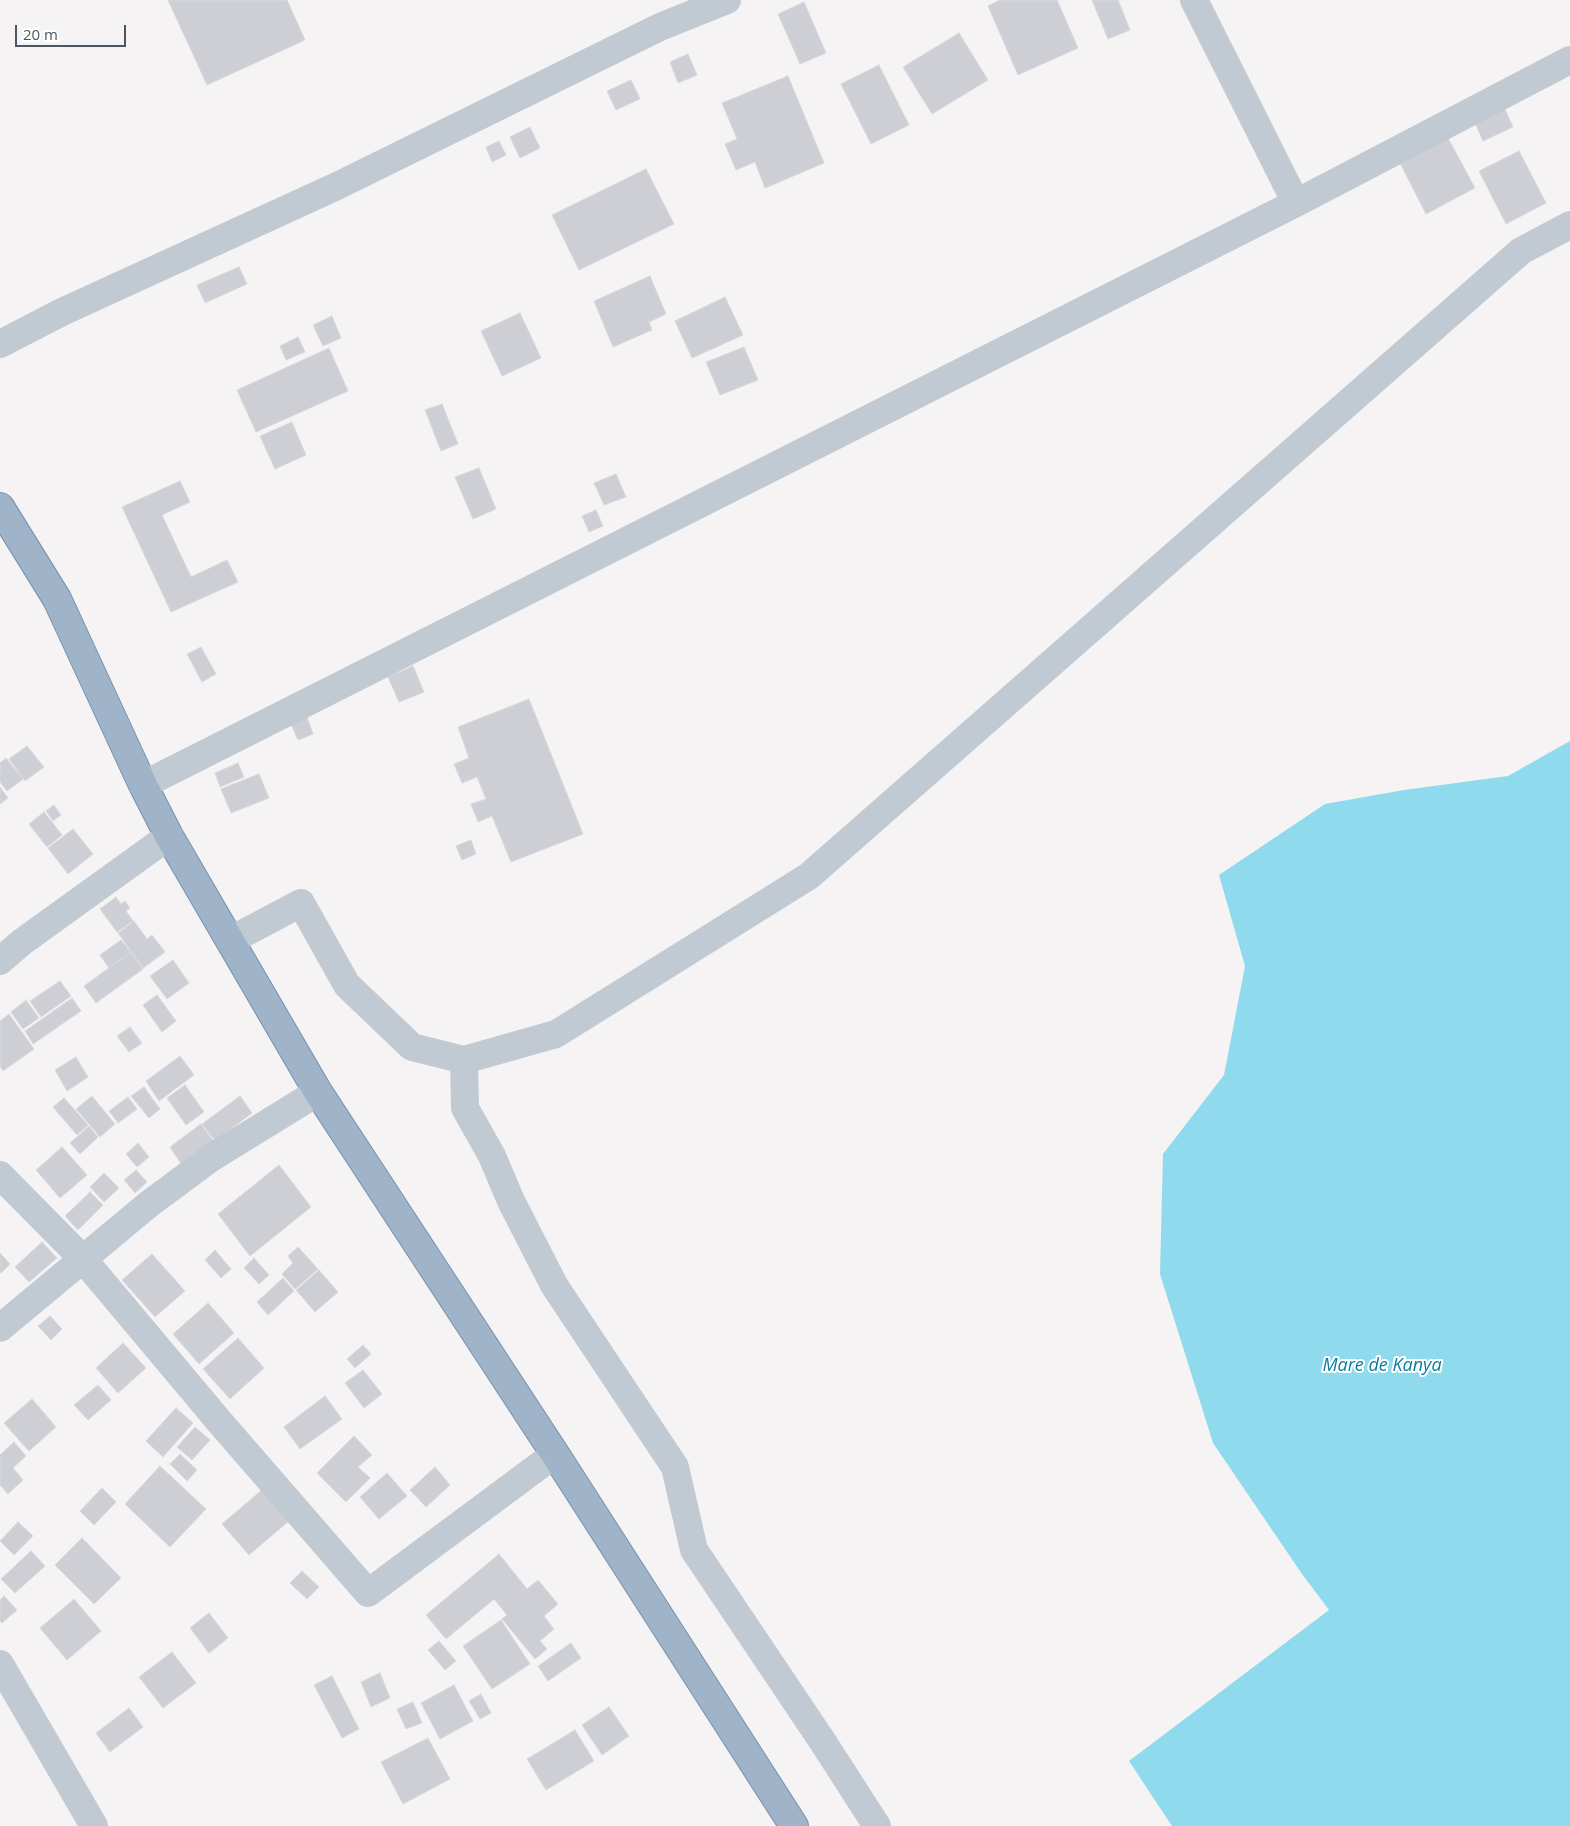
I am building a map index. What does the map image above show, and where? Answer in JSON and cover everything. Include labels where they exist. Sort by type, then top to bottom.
[{"type":"highway","points":[[0,508],[57,599],[143,785],[169,836],[318,1092],[555,1454],[794,1826]]},
{"type":"street","points":[[0,344],[62,312],[337,186],[660,27],[727,0]]},
{"type":"street","points":[[1194,0],[1296,203]]},
{"type":"street","points":[[143,785],[1296,203],[1570,60]]},
{"type":"street","points":[[230,940],[301,903],[347,985],[412,1047],[464,1060],[556,1034],[809,876],[1521,250],[1570,225]]},
{"type":"street","points":[[0,961],[22,942],[169,836]]},
{"type":"street","points":[[464,1060],[465,1108],[492,1156],[511,1201],[554,1285],[675,1467],[694,1550],[877,1826]]},
{"type":"street","points":[[0,1328],[149,1204],[211,1158],[318,1092]]},
{"type":"street","points":[[0,1174],[82,1259],[368,1593],[555,1454]]},
{"type":"street","points":[[0,1664],[94,1826]]},
{"type":"water","name":"Mare de Kanya","points":[[1570,741],[1570,1826],[1172,1826],[1129,1761],[1329,1610],[1302,1574],[1213,1443],[1160,1274],[1163,1154],[1224,1075],[1245,966],[1219,875],[1325,804],[1404,790],[1508,776]]},
{"type":"building","points":[[168,0],[287,0],[305,40],[207,85]]},
{"type":"building","points":[[1000,0],[1057,0],[1078,48],[1018,75],[988,6]]},
{"type":"building","points":[[1092,0],[1118,0],[1130,30],[1108,39]]},
{"type":"building","points":[[804,2],[826,53],[800,64],[778,14]]},
{"type":"building","points":[[959,33],[988,80],[932,114],[903,67]]},
{"type":"building","points":[[688,54],[697,75],[678,83],[670,62]]},
{"type":"building","points":[[879,65],[909,125],[871,144],[841,84]]},
{"type":"building","points":[[788,76],[824,163],[765,188],[755,162],[736,170],[725,144],[737,139],[722,103]]},
{"type":"building","points":[[631,80],[640,99],[616,110],[607,91]]},
{"type":"building","points":[[1503,105],[1513,127],[1483,141],[1473,118]]},
{"type":"building","points":[[530,127],[540,148],[520,158],[510,137]]},
{"type":"building","points":[[1448,138],[1475,188],[1426,214],[1400,163]]},
{"type":"building","points":[[499,141],[506,155],[492,162],[486,147]]},
{"type":"building","points":[[1519,151],[1546,203],[1506,224],[1479,171]]},
{"type":"building","points":[[646,169],[674,224],[579,270],[552,215]]},
{"type":"building","points":[[239,267],[247,284],[205,303],[197,285]]},
{"type":"building","points":[[650,276],[666,314],[649,322],[652,330],[613,347],[594,301]]},
{"type":"building","points":[[725,297],[743,335],[692,358],[675,321]]},
{"type":"building","points":[[520,313],[541,358],[502,376],[481,331]]},
{"type":"building","points":[[332,316],[341,338],[323,346],[313,325]]},
{"type":"building","points":[[298,337],[305,352],[286,360],[280,346]]},
{"type":"building","points":[[744,347],[758,380],[720,395],[706,362]]},
{"type":"building","points":[[329,348],[348,391],[256,432],[237,390]]},
{"type":"building","points":[[442,404],[458,444],[441,451],[425,410]]},
{"type":"building","points":[[292,422],[306,455],[275,469],[260,436]]},
{"type":"building","points":[[479,468],[496,509],[473,519],[455,477]]},
{"type":"building","points":[[616,474],[626,497],[604,505],[594,483]]},
{"type":"building","points":[[180,481],[190,502],[162,515],[191,577],[227,560],[238,582],[171,612],[122,507]]},
{"type":"building","points":[[596,510],[603,526],[589,532],[582,516]]},
{"type":"building","points":[[201,647],[216,674],[202,682],[187,654]]},
{"type":"building","points":[[413,666],[424,692],[399,702],[388,677]]},
{"type":"building","points":[[529,699],[583,834],[511,862],[492,816],[478,822],[471,804],[486,799],[477,777],[462,783],[454,764],[469,758],[458,727]]},
{"type":"building","points":[[307,717],[313,734],[298,740],[291,724]]},
{"type":"building","points":[[27,746],[44,767],[25,781],[9,759]]},
{"type":"building","points":[[6,758],[23,779],[7,791],[0,782],[0,763]]},
{"type":"building","points":[[238,763],[244,777],[220,787],[215,773]]},
{"type":"building","points":[[259,774],[269,798],[231,813],[221,789]]},
{"type":"building","points":[[0,787],[8,798],[0,804]]},
{"type":"building","points":[[54,805],[61,815],[53,821],[46,811]]},
{"type":"building","points":[[44,812],[62,835],[47,847],[29,824]]},
{"type":"building","points":[[73,829],[93,854],[68,874],[48,848]]},
{"type":"building","points":[[471,840],[476,854],[462,860],[456,846]]},
{"type":"building","points":[[116,897],[121,904],[125,901],[130,908],[126,911],[133,921],[117,932],[100,909]]},
{"type":"building","points":[[134,921],[147,939],[152,935],[165,952],[143,968],[118,933]]},
{"type":"building","points":[[121,940],[131,952],[109,968],[100,955]]},
{"type":"building","points":[[131,952],[143,969],[96,1003],[84,986]]},
{"type":"building","points":[[173,960],[189,983],[167,999],[150,976]]},
{"type":"building","points":[[60,981],[71,996],[41,1017],[30,1001]]},
{"type":"building","points":[[157,995],[176,1021],[162,1032],[143,1005]]},
{"type":"building","points":[[72,998],[81,1011],[33,1044],[25,1031]]},
{"type":"building","points":[[26,1000],[39,1018],[23,1029],[11,1012]]},
{"type":"building","points":[[9,1014],[34,1049],[3,1071],[0,1066],[0,1021]]},
{"type":"building","points":[[130,1027],[142,1043],[129,1052],[117,1036]]},
{"type":"building","points":[[180,1056],[194,1075],[159,1101],[146,1081]]},
{"type":"building","points":[[76,1057],[88,1077],[67,1091],[55,1070]]},
{"type":"building","points":[[185,1085],[204,1112],[186,1125],[167,1098]]},
{"type":"building","points":[[144,1087],[160,1109],[149,1118],[131,1096]]},
{"type":"building","points":[[92,1096],[115,1124],[100,1137],[76,1109]]},
{"type":"building","points":[[240,1096],[252,1113],[215,1141],[202,1124]]},
{"type":"building","points":[[128,1097],[137,1109],[118,1123],[109,1111]]},
{"type":"building","points":[[64,1098],[88,1125],[77,1135],[53,1107]]},
{"type":"building","points":[[201,1124],[214,1142],[182,1165],[170,1147]]},
{"type":"building","points":[[89,1126],[98,1137],[80,1154],[70,1143]]},
{"type":"building","points":[[138,1143],[149,1157],[137,1167],[126,1154]]},
{"type":"building","points":[[62,1147],[87,1175],[60,1198],[36,1170]]},
{"type":"building","points":[[279,1165],[311,1207],[250,1256],[218,1214]]},
{"type":"building","points":[[136,1170],[147,1182],[135,1193],[124,1180]]},
{"type":"building","points":[[104,1173],[119,1188],[104,1202],[90,1187]]},
{"type":"building","points":[[90,1192],[103,1205],[78,1230],[65,1216]]},
{"type":"building","points":[[42,1242],[57,1258],[29,1282],[15,1267]]},
{"type":"building","points":[[298,1247],[318,1269],[295,1289],[282,1274],[293,1263],[288,1256]]},
{"type":"building","points":[[215,1250],[231,1269],[221,1278],[205,1260]]},
{"type":"building","points":[[0,1253],[10,1264],[1,1273],[0,1271]]},
{"type":"building","points":[[152,1254],[185,1291],[155,1317],[122,1280]]},
{"type":"building","points":[[254,1258],[269,1275],[259,1284],[244,1268]]},
{"type":"building","points":[[319,1270],[338,1292],[315,1312],[296,1290]]},
{"type":"building","points":[[283,1278],[294,1291],[268,1315],[257,1302]]},
{"type":"building","points":[[208,1303],[234,1333],[199,1364],[173,1334]]},
{"type":"building","points":[[50,1316],[62,1329],[51,1340],[38,1326]]},
{"type":"building","points":[[238,1338],[264,1368],[230,1399],[203,1369]]},
{"type":"building","points":[[123,1343],[146,1368],[118,1393],[96,1368]]},
{"type":"building","points":[[363,1345],[371,1354],[355,1368],[347,1359]]},
{"type":"building","points":[[363,1370],[382,1394],[364,1408],[345,1383]]},
{"type":"building","points":[[98,1385],[111,1400],[88,1420],[74,1405]]},
{"type":"building","points":[[325,1396],[342,1419],[300,1449],[284,1427]]},
{"type":"building","points":[[32,1399],[56,1427],[29,1451],[4,1423]]},
{"type":"building","points":[[176,1408],[193,1423],[163,1457],[146,1441]]},
{"type":"building","points":[[195,1427],[210,1440],[192,1460],[177,1447]]},
{"type":"building","points":[[354,1436],[372,1455],[358,1467],[370,1478],[346,1502],[317,1473]]},
{"type":"building","points":[[14,1442],[26,1456],[13,1468],[23,1480],[8,1494],[0,1485],[0,1455]]},
{"type":"building","points":[[180,1454],[197,1470],[187,1481],[170,1464]]},
{"type":"building","points":[[160,1466],[206,1509],[170,1547],[125,1504]]},
{"type":"building","points":[[435,1467],[450,1485],[426,1507],[410,1490]]},
{"type":"building","points":[[387,1473],[407,1496],[379,1519],[360,1497]]},
{"type":"building","points":[[102,1488],[116,1502],[94,1525],[80,1511]]},
{"type":"building","points":[[263,1489],[290,1520],[249,1555],[222,1524]]},
{"type":"building","points":[[18,1522],[33,1536],[14,1555],[0,1541]]},
{"type":"building","points":[[82,1538],[121,1578],[94,1604],[55,1565]]},
{"type":"building","points":[[31,1551],[45,1566],[15,1593],[1,1579]]},
{"type":"building","points":[[499,1554],[527,1589],[538,1580],[558,1604],[544,1616],[554,1629],[540,1641],[547,1649],[535,1659],[502,1619],[507,1615],[494,1599],[446,1639],[426,1615]]},
{"type":"building","points":[[302,1571],[319,1587],[307,1599],[290,1583]]},
{"type":"building","points":[[4,1596],[17,1610],[2,1623],[0,1621],[0,1600]]},
{"type":"building","points":[[74,1599],[101,1631],[67,1660],[40,1628]]},
{"type":"building","points":[[209,1613],[228,1638],[209,1653],[190,1628]]},
{"type":"building","points":[[501,1620],[530,1664],[492,1689],[463,1646]]},
{"type":"building","points":[[439,1641],[456,1661],[445,1670],[428,1650]]},
{"type":"building","points":[[571,1643],[581,1658],[548,1681],[538,1666]]},
{"type":"building","points":[[172,1652],[196,1683],[163,1708],[139,1677]]},
{"type":"building","points":[[380,1673],[390,1698],[371,1707],[361,1682]]},
{"type":"building","points":[[332,1676],[359,1729],[342,1738],[314,1685]]},
{"type":"building","points":[[454,1685],[473,1721],[440,1739],[421,1703]]},
{"type":"building","points":[[481,1694],[491,1713],[480,1719],[469,1701]]},
{"type":"building","points":[[413,1702],[422,1723],[406,1729],[397,1709]]},
{"type":"building","points":[[609,1707],[629,1736],[602,1755],[582,1725]]},
{"type":"building","points":[[129,1708],[143,1727],[110,1752],[96,1733]]},
{"type":"building","points":[[575,1730],[594,1761],[546,1790],[527,1759]]},
{"type":"building","points":[[428,1738],[450,1779],[403,1804],[381,1762]]}]
